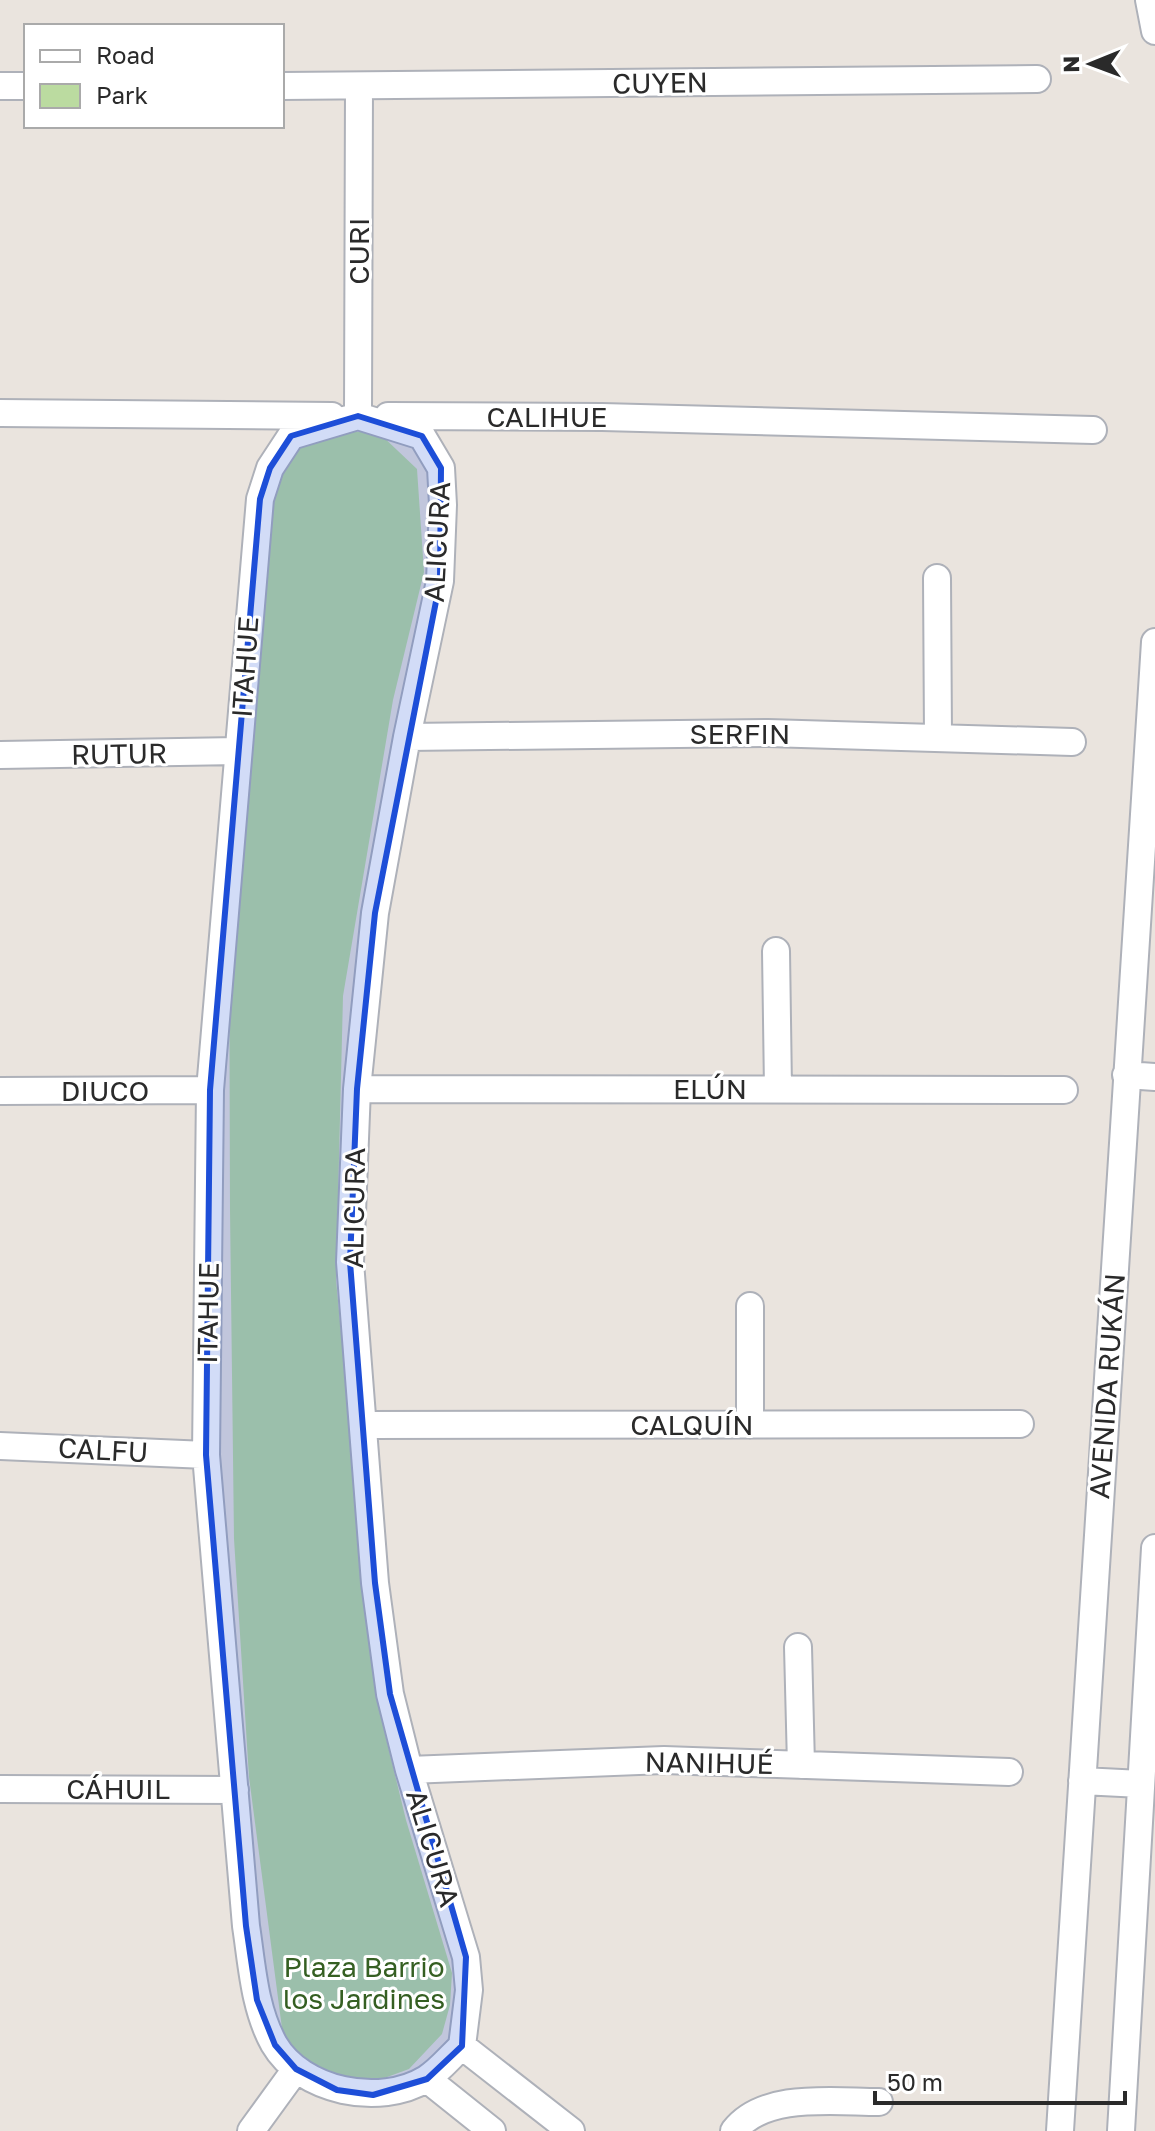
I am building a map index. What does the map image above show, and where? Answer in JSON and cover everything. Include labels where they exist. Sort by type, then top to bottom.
[{"type":"street","points":[[1149,0],[1155,31]]},
{"type":"street","name":"CUYEN","points":[[284,86],[1037,79]]},
{"type":"street","points":[[0,86],[24,86]]},
{"type":"street","name":"CURI","points":[[358,416],[359,86]]},
{"type":"street","name":"CALIHUE","points":[[0,413],[602,417],[1093,430]]},
{"type":"street","name":"ALICURA","points":[[358,416],[422,436],[441,468],[440,581],[407,737],[375,913],[357,1089],[350,1262],[377,1597],[390,1694],[409,1770],[466,1957],[469,1990],[462,2046]]},
{"type":"street","name":"ITAHUE","points":[[358,416],[291,436],[270,468],[260,499],[210,1090],[206,1455],[246,1926],[257,2000],[275,2045],[296,2069],[337,2090],[373,2095],[427,2079],[462,2046]]},
{"type":"street","points":[[937,578],[938,737]]},
{"type":"street","name":"AVENIDA RUKÁN","points":[[1060,2131],[1155,642]]},
{"type":"street","name":"SERFIN","points":[[407,737],[708,733],[1072,742]]},
{"type":"street","name":"RUTUR","points":[[0,755],[238,751]]},
{"type":"street","points":[[776,951],[778,1089]]},
{"type":"street","points":[[1126,1075],[1155,1077]]},
{"type":"street","name":"ELÚN","points":[[357,1089],[1064,1090]]},
{"type":"street","name":"DIUCO","points":[[0,1091],[210,1090]]},
{"type":"street","points":[[750,1306],[750,1425]]},
{"type":"street","name":"CALQUÍN","points":[[364,1425],[1020,1424]]},
{"type":"street","name":"CALFU","points":[[0,1446],[206,1455]]},
{"type":"street","points":[[1121,2131],[1155,1548]]},
{"type":"street","points":[[798,1647],[801,1765]]},
{"type":"street","name":"NANIHUÉ","points":[[409,1770],[664,1760],[1009,1772]]},
{"type":"street","points":[[1082,1781],[1141,1784]]},
{"type":"street","name":"CÁHUIL","points":[[0,1789],[235,1790]]},
{"type":"street","points":[[462,2046],[571,2131]]},
{"type":"street","points":[[251,2131],[296,2069]]},
{"type":"street","points":[[427,2079],[492,2131]]},
{"type":"street","points":[[734,2131],[744,2117],[791,2101],[879,2102]]},
{"type":"highlighted area","points":[[358,416],[422,436],[441,468],[440,581],[375,913],[357,1089],[350,1262],[375,1583],[390,1694],[466,1957],[462,2046],[427,2079],[373,2095],[337,2090],[296,2069],[275,2045],[257,2000],[246,1926],[206,1455],[210,1090],[260,499],[270,468],[291,436]]},
{"type":"green space","name":"Plaza Barrio los Jardines","points":[[314,432],[378,432],[417,469],[424,572],[393,700],[343,996],[336,1280],[376,1697],[406,1820],[452,1973],[450,2005],[442,2034],[409,2069],[368,2084],[312,2068],[283,2036],[249,1777],[234,1539],[229,856],[264,505],[291,450]]}]
